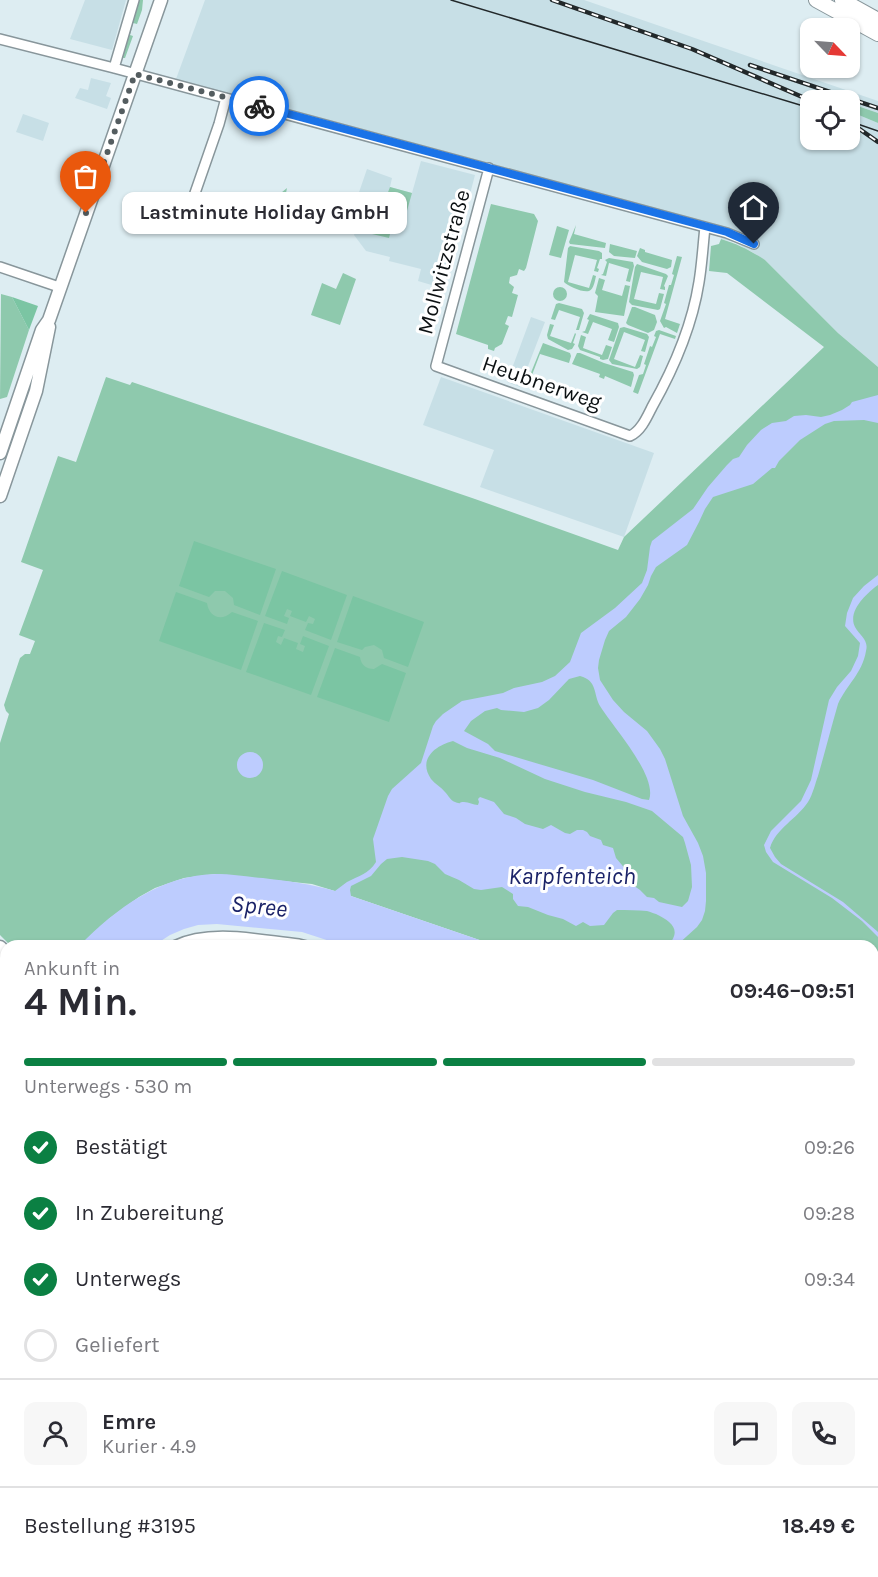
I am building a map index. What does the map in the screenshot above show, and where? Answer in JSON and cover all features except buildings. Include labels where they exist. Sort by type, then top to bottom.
[{"type":"highway","points":[[816,0],[878,34]]},
{"type":"highway","points":[[842,0],[878,20]]},
{"type":"main road","points":[[0,496],[40,375],[49,332],[49,320],[59,287],[162,0]]},
{"type":"main road","points":[[0,453],[4,430],[42,330],[49,320]]},
{"type":"street","points":[[114,68],[134,0]]},
{"type":"street","points":[[0,39],[727,232],[754,244]]},
{"type":"street","points":[[197,200],[195,193],[226,98]]},
{"type":"street","name":"Mollwitzstraße","points":[[436,366],[489,168]]},
{"type":"street","name":"Heubnerweg","points":[[436,366],[630,435],[634,434],[643,423],[665,383],[685,337],[699,282],[705,227]]},
{"type":"street","points":[[0,267],[59,287]]},
{"type":"street","points":[[4,430],[21,435]]},
{"type":"street","points":[[190,940],[209,936],[262,940]]},
{"type":"shaded area","points":[[85,0],[126,0],[112,50],[70,39]]},
{"type":"shaded area","points":[[205,0],[584,0],[800,74],[800,78],[811,78],[846,90],[800,90],[800,150],[860,150],[860,116],[878,123],[878,367],[838,333],[765,260],[734,242],[721,239],[726,228],[176,79]]},
{"type":"shaded area","points":[[91,78],[111,83],[106,96],[111,98],[107,109],[75,98],[80,88],[88,90]]},
{"type":"shaded area","points":[[860,95],[878,101],[878,113],[860,107]]},
{"type":"shaded area","points":[[23,114],[49,123],[43,141],[16,132]]},
{"type":"shaded area","points":[[421,161],[475,175],[445,289],[418,281],[421,269],[389,261],[390,257],[366,251],[354,235],[361,216],[355,204],[367,169],[392,178],[390,187],[412,193]]},
{"type":"shaded area","points":[[531,317],[545,322],[520,387],[507,382]]},
{"type":"shaded area","points":[[441,377],[654,453],[624,537],[480,487],[494,450],[423,425]]},
{"type":"green space","points":[[138,0],[143,0],[142,10],[137,24],[133,23],[130,35],[133,36],[125,58],[120,58],[124,51]]},
{"type":"green space","points":[[860,107],[878,113],[878,123],[860,116]]},
{"type":"green space","points":[[390,187],[412,193],[403,225],[393,222],[389,238],[372,234]]},
{"type":"green space","points":[[287,188],[286,193],[309,202],[312,198],[315,202],[314,207],[308,209],[309,205],[286,196],[282,199],[276,197]]},
{"type":"green space","points":[[491,204],[534,214],[538,221],[526,268],[524,271],[519,269],[517,275],[510,277],[509,283],[514,287],[512,293],[518,295],[512,317],[508,316],[505,324],[509,326],[502,344],[494,351],[488,349],[488,345],[456,334]]},
{"type":"green space","points":[[576,225],[574,234],[606,243],[605,248],[570,244]]},
{"type":"green space","points":[[557,226],[569,230],[561,258],[549,255]]},
{"type":"green space","points":[[721,239],[733,243],[765,260],[838,333],[878,367],[878,940],[479,940],[312,884],[215,874],[184,878],[155,888],[110,918],[86,940],[5,940],[0,935],[0,743],[9,714],[4,705],[20,658],[25,654],[30,654],[35,641],[19,635],[43,570],[21,562],[58,456],[76,462],[106,377],[130,385],[132,382],[618,550],[624,537],[824,347],[727,273],[709,271],[711,246],[719,244]]},
{"type":"green space","points":[[610,244],[637,251],[635,258],[614,256],[609,252]]},
{"type":"green space","points":[[570,246],[602,253],[602,259],[597,268],[598,272],[594,271],[597,260],[575,255],[568,282],[589,288],[593,275],[596,276],[589,291],[576,289],[564,282]]},
{"type":"green space","points":[[640,248],[645,252],[672,260],[671,267],[667,269],[642,262],[637,256]]},
{"type":"green space","points":[[677,256],[682,257],[665,319],[680,324],[677,333],[664,328],[660,321],[669,285],[674,275],[672,274]]},
{"type":"green space","points":[[609,258],[633,262],[630,282],[626,281],[629,269],[609,263],[606,276],[601,275],[607,262],[605,260]]},
{"type":"green space","points":[[637,264],[668,276],[664,286],[665,290],[660,289],[663,277],[641,272],[634,299],[656,304],[659,293],[664,294],[658,310],[632,305],[629,302]]},
{"type":"green space","points":[[343,273],[356,279],[340,325],[311,315],[322,283],[336,289]]},
{"type":"green space","points":[[599,278],[605,280],[602,290],[622,296],[625,285],[630,286],[624,316],[595,312],[598,296],[595,293]]},
{"type":"green space","points":[[560,287],[565,289],[567,294],[565,299],[560,301],[555,299],[553,294],[555,289]]},
{"type":"green space","points":[[1,294],[12,297],[29,330],[7,397],[0,399]]},
{"type":"green space","points":[[12,297],[38,306],[29,330]]},
{"type":"green space","points":[[556,304],[582,309],[584,313],[579,330],[576,330],[580,317],[559,310],[555,320],[551,319]]},
{"type":"green space","points":[[632,307],[655,315],[657,322],[654,330],[648,333],[626,323]]},
{"type":"green space","points":[[590,314],[618,323],[619,327],[614,342],[608,340],[612,329],[593,322],[588,334],[582,332],[585,331]]},
{"type":"green space","points":[[550,324],[554,325],[550,336],[571,343],[576,334],[572,349],[568,350],[548,339]]},
{"type":"green space","points":[[624,327],[647,334],[649,337],[645,352],[641,351],[645,340],[624,332],[614,359],[635,367],[640,355],[643,356],[640,367],[637,369],[612,364],[609,360],[620,328]]},
{"type":"green space","points":[[656,331],[676,336],[675,339],[660,334],[638,394],[633,392],[639,375],[643,374],[646,365],[644,364],[650,346],[652,347],[656,337],[654,336]]},
{"type":"green space","points":[[581,335],[586,337],[583,348],[602,355],[606,345],[612,347],[608,359],[603,360],[580,350],[578,346]]},
{"type":"green space","points":[[543,343],[570,353],[569,363],[540,354],[532,375],[530,375]]},
{"type":"green space","points":[[577,353],[633,372],[631,387],[605,376],[604,379],[599,377],[600,374],[572,364]]},
{"type":"green space","points":[[194,541],[276,569],[260,615],[234,605],[233,598],[225,591],[215,591],[209,597],[179,586]]},
{"type":"green space","points":[[282,571],[347,595],[331,640],[305,630],[308,623],[313,624],[315,619],[309,616],[306,622],[290,616],[292,611],[287,609],[284,616],[289,618],[287,624],[265,616]]},
{"type":"green space","points":[[176,592],[207,603],[213,615],[224,617],[232,612],[258,621],[241,670],[159,641]]},
{"type":"green space","points":[[353,596],[424,622],[408,667],[384,658],[382,650],[374,645],[362,650],[337,642]]},
{"type":"green space","points":[[264,623],[285,630],[282,637],[278,636],[276,642],[281,645],[284,638],[298,643],[296,649],[303,652],[305,646],[300,644],[303,636],[329,646],[311,695],[246,672]]},
{"type":"green space","points":[[335,648],[360,657],[364,666],[369,668],[374,669],[382,664],[406,673],[389,722],[317,697]]},
{"type":"water","points":[[878,395],[878,423],[864,420],[834,421],[825,424],[800,440],[775,468],[753,484],[713,497],[687,545],[656,567],[640,599],[626,617],[609,631],[605,640],[598,668],[600,680],[613,700],[647,731],[660,749],[683,816],[703,856],[706,873],[705,911],[697,927],[683,940],[672,940],[675,931],[671,923],[650,912],[617,910],[604,925],[590,926],[583,922],[576,926],[563,919],[528,907],[518,906],[513,899],[513,894],[502,887],[474,889],[445,874],[435,864],[402,857],[387,859],[371,876],[351,886],[351,896],[479,940],[327,940],[302,932],[217,924],[198,925],[184,929],[162,940],[85,940],[124,907],[158,887],[177,880],[228,874],[317,886],[335,891],[367,872],[376,862],[373,839],[388,796],[392,789],[421,763],[433,726],[443,714],[462,701],[503,693],[555,676],[570,662],[581,633],[615,608],[642,583],[647,570],[652,541],[693,509],[708,487],[733,459],[739,457],[761,430],[772,423],[786,421],[794,416],[821,417],[850,405],[852,402]],"holes":[[[580,676],[586,678],[594,688],[600,706],[641,765],[650,790],[649,800],[593,780],[495,751],[488,744],[464,731],[471,721],[485,711],[497,708],[524,712],[538,708],[569,679]],[[453,741],[467,748],[500,758],[545,779],[652,811],[683,837],[691,865],[692,887],[688,901],[682,907],[647,897],[627,881],[627,871],[616,858],[613,848],[603,845],[601,840],[590,836],[583,830],[570,834],[551,825],[543,829],[525,824],[504,814],[494,802],[480,797],[478,805],[453,801],[431,779],[427,772],[427,760],[434,750],[446,743]]]},
{"type":"water","points":[[878,575],[878,585],[859,603],[854,615],[855,627],[867,647],[858,673],[838,704],[813,792],[803,808],[777,835],[770,848],[781,864],[843,902],[878,932],[878,937],[862,921],[832,898],[773,862],[764,845],[771,831],[801,801],[811,780],[829,700],[851,671],[858,656],[860,643],[845,626],[847,613],[853,598]]},
{"type":"water","points":[[250,752],[259,756],[263,765],[259,774],[250,778],[241,774],[237,765],[241,756]]},
{"type":"tram line","points":[[451,0],[800,105]]},
{"type":"tram line","points":[[860,125],[878,131]]},
{"type":"railway","points":[[552,0],[692,49],[800,96]]},
{"type":"railway","points":[[750,65],[878,108]]},
{"type":"railway","points":[[860,129],[878,142]]},
{"type":"way so far","points":[[86,213],[135,74],[259,106]]},
{"type":"place","name":"Lastminute Holiday GmbH","points":[[86,213]]},
{"type":"route","points":[[259,106],[727,232],[754,244]]},
{"type":"water label","name":"Karpfenteich","points":[[572,876]]},
{"type":"water label","name":"Spree","points":[[259,906]]}]
